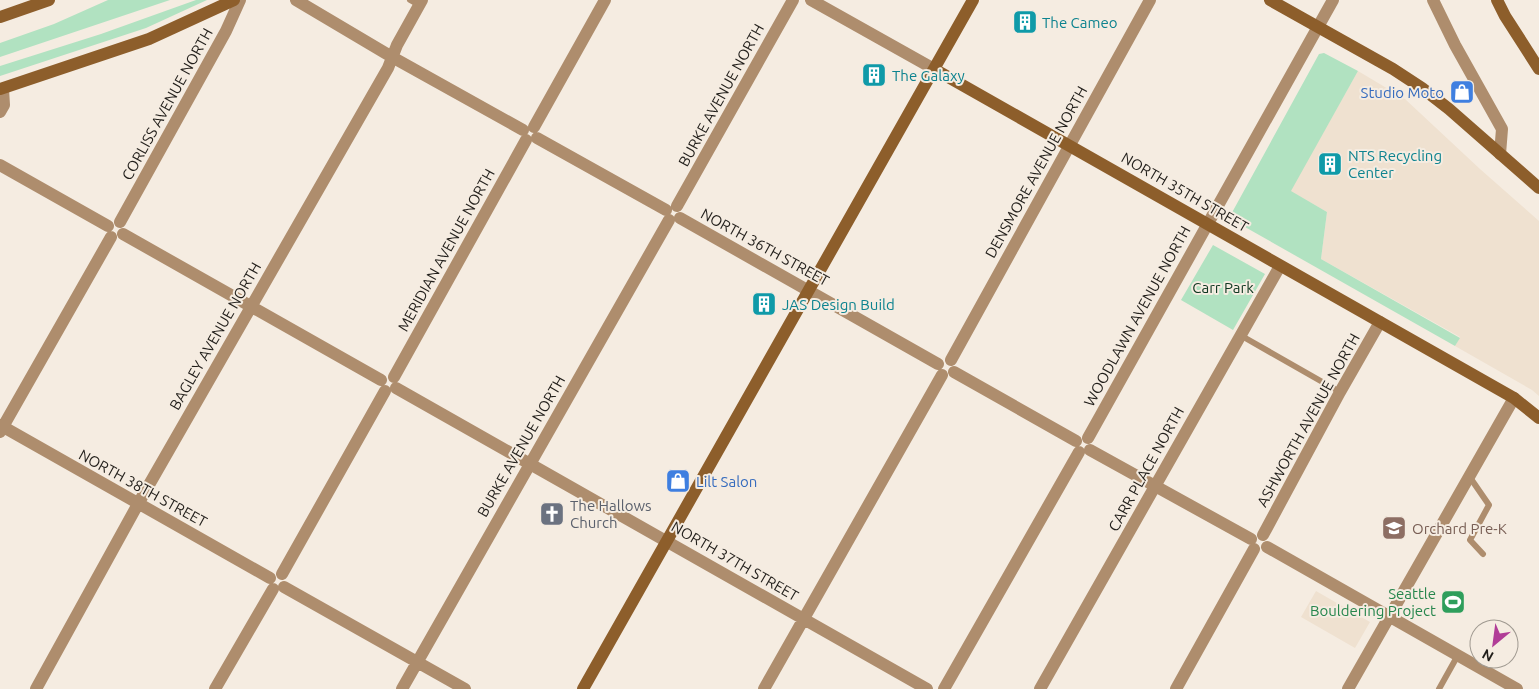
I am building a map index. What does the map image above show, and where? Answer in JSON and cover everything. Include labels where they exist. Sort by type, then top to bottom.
[{"type":"street","points":[[0,17],[49,0]]},
{"type":"street","points":[[0,112],[4,106],[1,89],[150,39],[234,0]]},
{"type":"street","name":"CORLISS AVENUE NORTH","points":[[1,428],[116,230],[226,30],[240,0]]},
{"type":"street","name":"NORTH 36TH STREET","points":[[296,0],[392,57],[1517,689]]},
{"type":"street","name":"MERIDIAN AVENUE NORTH","points":[[215,689],[605,0]]},
{"type":"street","points":[[794,0],[802,0]]},
{"type":"street","name":"BURKE AVENUE NORTH","points":[[402,689],[794,0]]},
{"type":"street","name":"NORTH 35TH STREET","points":[[811,0],[1514,398],[1539,418]]},
{"type":"street","points":[[583,689],[973,0]]},
{"type":"street","name":"DENSMORE AVENUE NORTH","points":[[764,689],[946,368],[1150,0]]},
{"type":"street","points":[[1270,0],[1393,69],[1422,88],[1449,109],[1539,188]]},
{"type":"street","name":"WOODLAWN AVENUE NORTH","points":[[944,689],[1333,0]]},
{"type":"street","points":[[1433,0],[1455,45],[1502,129],[1500,154]]},
{"type":"street","points":[[1497,0],[1539,70]]},
{"type":"street","name":"BAGLEY AVENUE NORTH","points":[[36,689],[138,504],[392,57],[417,2]]},
{"type":"street","name":"NORTH 37TH STREET","points":[[0,165],[927,689]]},
{"type":"street","name":"CARR PLACE NORTH","points":[[1040,689],[1280,266]]},
{"type":"street","name":"ASHWORTH AVENUE NORTH","points":[[1176,689],[1259,543],[1380,322]]},
{"type":"street","points":[[1348,689],[1514,398]]},
{"type":"street","name":"NORTH 38TH STREET","points":[[1,428],[465,689]]},
{"type":"lane","points":[[1240,335],[1340,392]]},
{"type":"lane","points":[[1469,476],[1489,505],[1470,540],[1483,554]]},
{"type":"lane","points":[[1439,689],[1458,655]]},
{"type":"shaded area","points":[[1358,71],[1405,99],[1539,221],[1539,396],[1532,390],[1455,346],[1460,337],[1321,259],[1327,212],[1290,191]]},
{"type":"shaded area","points":[[1316,591],[1370,622],[1355,648],[1301,617]]},
{"type":"green space","points":[[108,0],[170,0],[0,57],[0,43],[54,24]]},
{"type":"green space","points":[[196,0],[207,0],[146,28],[0,76],[0,66],[101,34]]},
{"type":"green space","points":[[1324,53],[1358,71],[1291,191],[1327,212],[1321,259],[1460,338],[1455,346],[1229,218],[1319,54]]},
{"type":"green space","name":"Carr Park","points":[[1213,245],[1265,274],[1233,330],[1181,300]]},
{"type":"place","name":"The Cameo","points":[[1025,22]]},
{"type":"place","name":"The Galaxy","points":[[874,75]]},
{"type":"place","name":"Studio Moto","points":[[1462,92]]},
{"type":"place","name":"NTS Recycling Center","points":[[1330,164]]},
{"type":"place","name":"JAS Design Build","points":[[764,304]]},
{"type":"place","name":"Lilt Salon","points":[[678,481]]},
{"type":"place","name":"The Hallows Church","points":[[552,514]]},
{"type":"place","name":"Orchard Pre-K","points":[[1394,528]]},
{"type":"place","name":"Seattle Bouldering Project","points":[[1453,602]]}]
